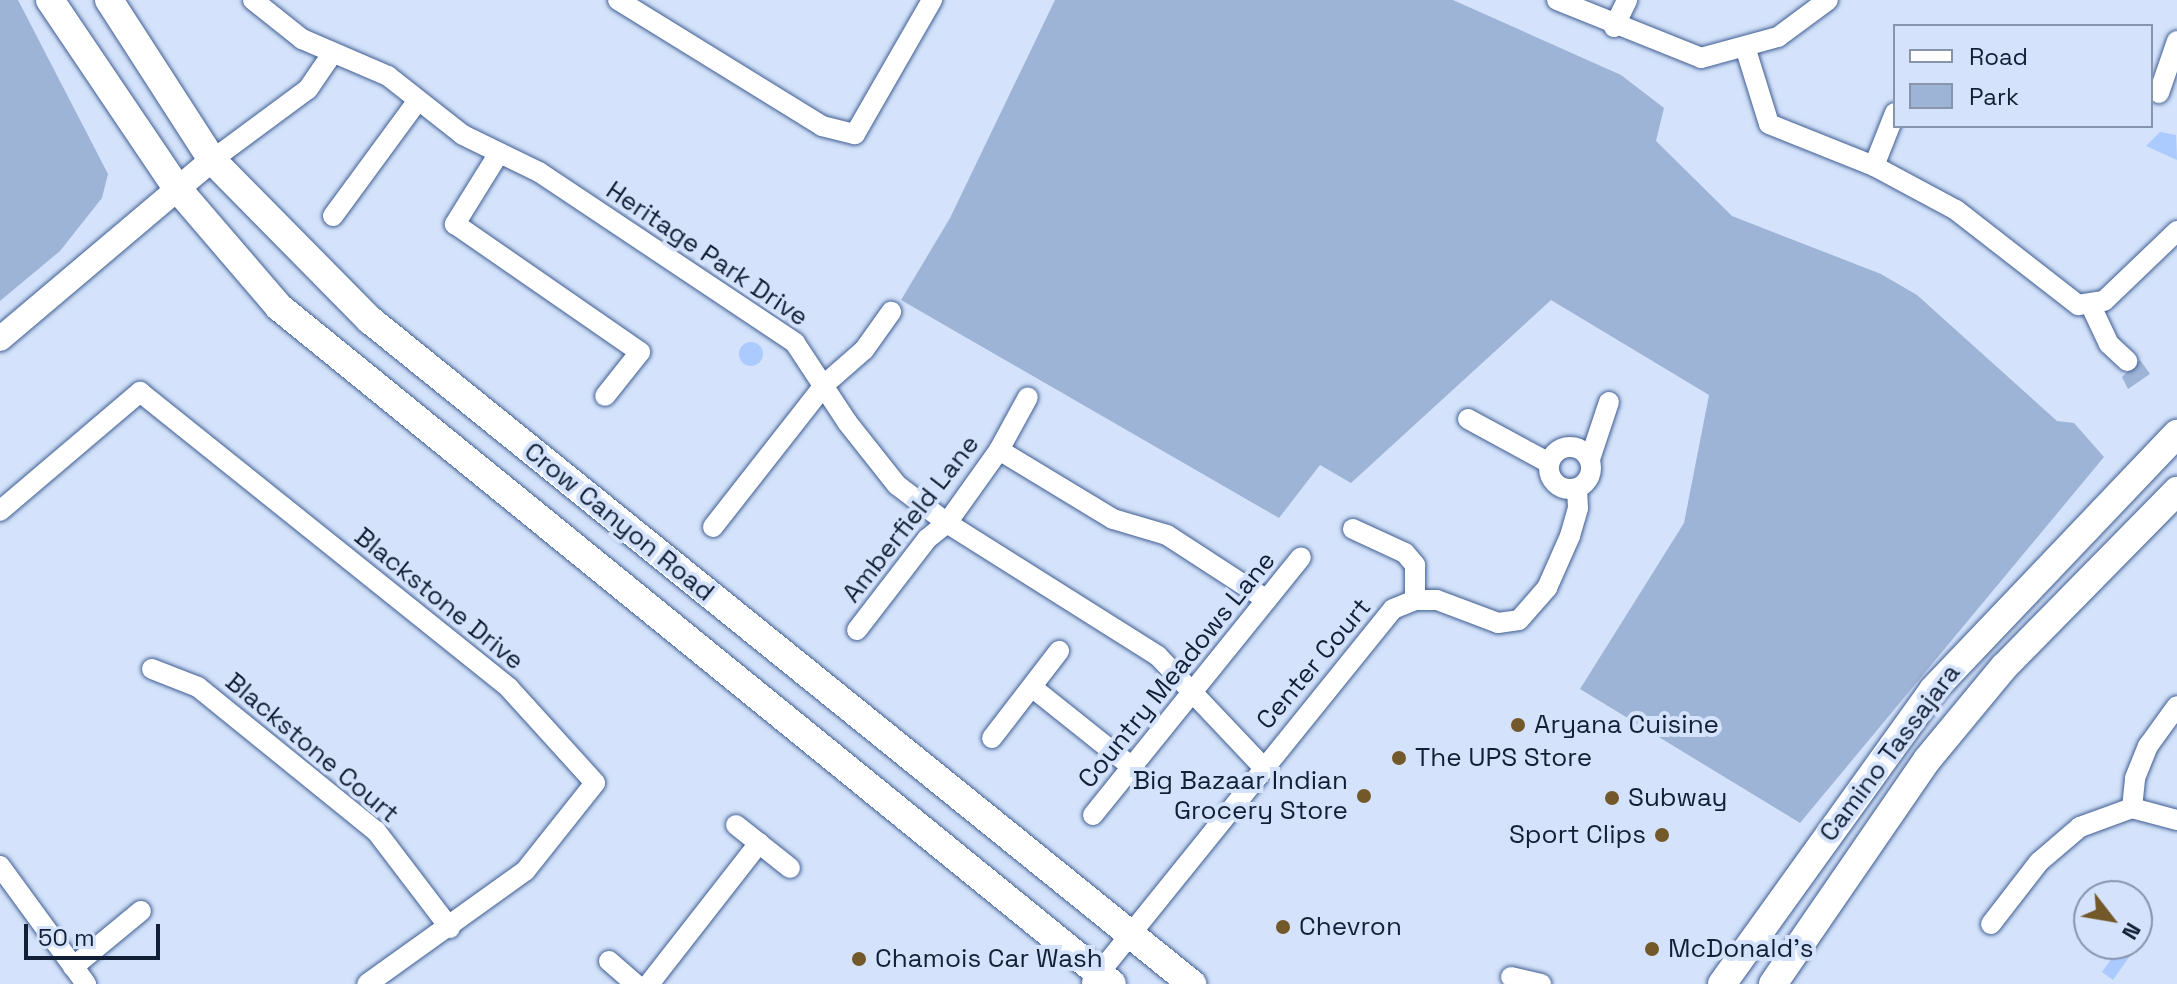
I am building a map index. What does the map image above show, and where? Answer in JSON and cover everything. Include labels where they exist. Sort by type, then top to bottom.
[{"type":"main road","name":"Crow Canyon Road","points":[[50,0],[177,188],[279,307],[340,362],[1100,980]]},
{"type":"main road","name":"Crow Canyon Road","points":[[109,0],[212,160],[370,320],[1192,984]]},
{"type":"main road","name":"Camino Tassajara","points":[[1722,984],[1933,690],[2177,434]]},
{"type":"main road","name":"Camino Tassajara","points":[[1773,984],[1946,736],[2004,667],[2177,491]]},
{"type":"street","name":"Heritage Park Drive","points":[[253,0],[332,54],[362,60],[388,76],[416,103],[499,153],[539,172],[795,343],[825,384],[847,422],[897,485],[947,523],[1101,617],[1158,656],[1263,767]]},
{"type":"street","points":[[618,0],[822,126],[855,134],[932,0]]},
{"type":"street","points":[[1557,0],[1614,27],[1701,58],[1746,50],[1778,37],[1828,0]]},
{"type":"street","points":[[1614,27],[1627,0]]},
{"type":"street","points":[[2162,94],[2177,41]]},
{"type":"street","points":[[1746,50],[1769,124],[1874,166],[1966,217],[2064,298],[2091,306],[2104,301],[2177,231]]},
{"type":"street","points":[[0,339],[177,188],[308,89],[332,54]]},
{"type":"street","points":[[333,216],[416,103]]},
{"type":"street","points":[[1874,166],[1893,118]]},
{"type":"street","points":[[499,153],[455,224],[640,352],[605,396]]},
{"type":"street","points":[[2091,306],[2109,344],[2127,361]]},
{"type":"street","points":[[713,527],[825,384],[864,350],[891,312]]},
{"type":"street","name":"Blackstone Drive","points":[[0,511],[140,392],[509,688],[595,783],[525,871],[450,928],[367,984]]},
{"type":"street","name":"Amberfield Lane","points":[[857,630],[927,539],[947,523],[999,450],[1028,397]]},
{"type":"street","points":[[1577,489],[1590,477],[1590,459],[1609,402]]},
{"type":"street","points":[[1468,419],[1549,463],[1553,480],[1577,489]]},
{"type":"street","points":[[1549,463],[1569,446],[1590,459]]},
{"type":"street","points":[[999,450],[1113,519],[1167,535],[1267,600]]},
{"type":"street","points":[[1353,529],[1405,553],[1415,565],[1415,600],[1437,600],[1498,623],[1519,620],[1547,588],[1570,536],[1578,508],[1577,489]]},
{"type":"street","name":"Country Meadows Lane","points":[[1093,815],[1301,557]]},
{"type":"street","name":"Center Court","points":[[1100,980],[1129,934],[1393,609],[1415,600]]},
{"type":"street","points":[[992,738],[1059,651]]},
{"type":"street","name":"Blackstone Court","points":[[152,669],[198,687],[376,831],[450,928]]},
{"type":"street","points":[[1033,688],[1132,767]]},
{"type":"street","points":[[2132,808],[2135,778],[2148,746],[2177,706]]},
{"type":"street","points":[[1991,924],[2039,862],[2080,827],[2132,808],[2177,820]]},
{"type":"street","points":[[736,825],[790,868]]},
{"type":"street","points":[[649,984],[759,843]]},
{"type":"street","points":[[0,866],[86,984]]},
{"type":"street","points":[[73,967],[141,911]]},
{"type":"street","points":[[609,961],[635,984]]},
{"type":"street","points":[[1511,977],[1541,984]]},
{"type":"green space","points":[[0,0],[18,0],[108,174],[102,198],[60,251],[0,301]]},
{"type":"green space","points":[[1055,0],[1453,0],[1621,75],[1664,108],[1656,141],[1732,216],[1881,274],[1917,295],[2057,421],[2074,423],[2104,457],[1800,823],[1580,689],[1684,523],[1709,395],[1551,300],[1351,483],[1320,465],[1279,518],[901,300],[950,218]]},
{"type":"green space","points":[[2140,360],[2150,374],[2128,389],[2122,377]]},
{"type":"shaded area","points":[[2160,132],[2176,135],[2177,160],[2146,146]]},
{"type":"shaded area","points":[[751,342],[762,349],[763,354],[756,365],[751,366],[740,359],[739,354],[746,343]]},
{"type":"shaded area","points":[[2110,960],[2127,960],[2113,980],[2102,972]]},
{"type":"place","name":"Aryana Cuisine","points":[[1518,725]]},
{"type":"place","name":"The UPS Store","points":[[1399,758]]},
{"type":"place","name":"Big Bazaar Indian Grocery Store","points":[[1364,796]]},
{"type":"place","name":"Subway","points":[[1612,798]]},
{"type":"place","name":"Sport Clips","points":[[1662,835]]},
{"type":"place","name":"Chevron","points":[[1283,927]]},
{"type":"place","name":"McDonald's","points":[[1652,949]]},
{"type":"place","name":"Chamois Car Wash","points":[[859,959]]}]
